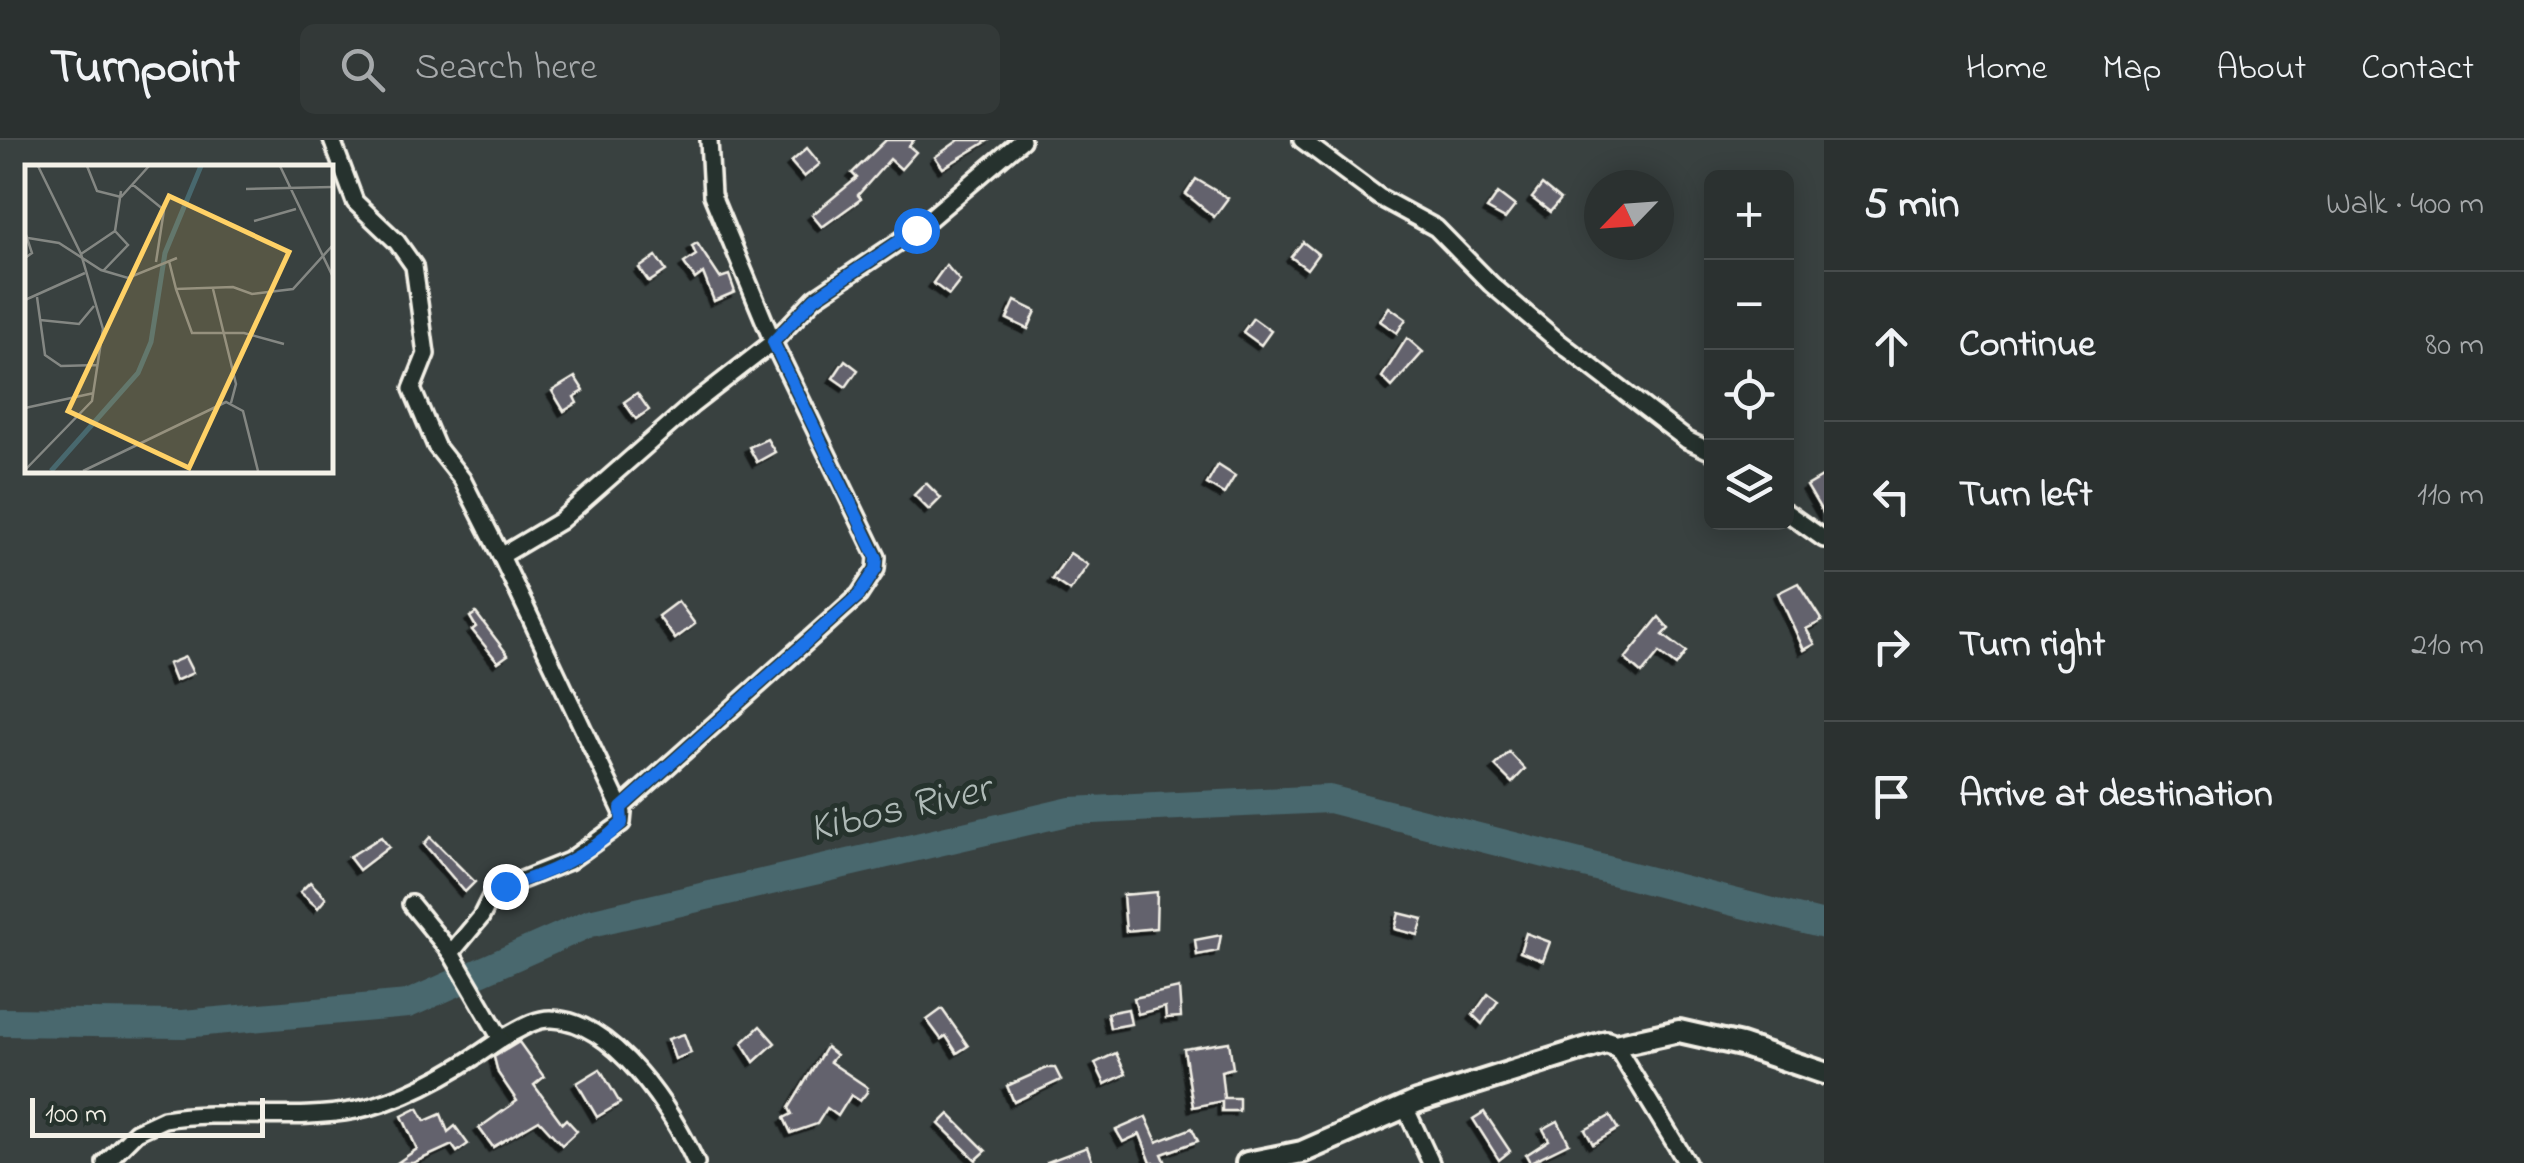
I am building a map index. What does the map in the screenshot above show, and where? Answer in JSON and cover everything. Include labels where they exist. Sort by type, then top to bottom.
[{"type":"main road","points":[[1247,1163],[1302,1152],[1405,1107],[1606,1042],[1614,1045],[1679,1031],[1741,1045],[1824,1073]]},
{"type":"street","points":[[332,140],[355,202],[397,242],[414,266],[426,354],[412,389],[436,446],[462,479],[621,808],[622,823],[592,847],[494,891],[455,959]]},
{"type":"street","points":[[621,808],[859,595],[876,569],[877,558],[773,342],[712,195],[710,140]]},
{"type":"street","points":[[501,556],[560,521],[692,406],[773,342],[815,298],[916,230],[1022,140]]},
{"type":"street","points":[[1302,140],[1380,197],[1436,228],[1492,284],[1559,342],[1704,448]]},
{"type":"street","points":[[1794,518],[1824,540]]},
{"type":"street","points":[[411,904],[455,959],[501,1039]]},
{"type":"street","points":[[106,1163],[136,1132],[164,1119],[355,1111],[386,1101],[466,1063],[536,1020],[553,1018],[612,1041],[683,1134],[696,1163]]},
{"type":"street","points":[[1614,1045],[1687,1163]]},
{"type":"street","points":[[1405,1107],[1431,1163]]},
{"type":"building","points":[[886,140],[914,140],[909,146],[916,152],[901,169],[890,159],[858,195],[861,199],[822,227],[812,215],[857,178],[852,173]]},
{"type":"building","points":[[959,140],[989,140],[943,168],[935,157]]},
{"type":"building","points":[[807,148],[820,164],[804,177],[791,162]]},
{"type":"building","points":[[1196,179],[1228,198],[1214,217],[1186,194]]},
{"type":"building","points":[[1542,185],[1560,200],[1550,212],[1532,198]]},
{"type":"building","points":[[1498,193],[1515,206],[1505,219],[1487,209]]},
{"type":"building","points":[[1303,242],[1318,254],[1307,269],[1291,257]]},
{"type":"building","points":[[697,243],[720,278],[729,275],[735,292],[714,301],[703,273],[695,279],[684,263],[696,255],[692,246]]},
{"type":"building","points":[[656,256],[666,271],[649,282],[639,268]]},
{"type":"building","points":[[946,265],[960,281],[949,295],[933,283]]},
{"type":"building","points":[[1015,301],[1036,311],[1028,329],[1007,319]]},
{"type":"building","points":[[1389,307],[1406,319],[1397,333],[1380,321]]},
{"type":"building","points":[[1253,318],[1271,331],[1261,345],[1243,332]]},
{"type":"building","points":[[1407,338],[1423,352],[1392,387],[1382,377]]},
{"type":"building","points":[[845,360],[858,370],[846,387],[833,378]]},
{"type":"building","points":[[575,377],[584,391],[574,397],[577,403],[564,411],[552,391]]},
{"type":"building","points":[[637,393],[649,410],[636,419],[624,402]]},
{"type":"building","points":[[767,439],[775,452],[757,462],[749,447]]},
{"type":"building","points":[[1218,465],[1235,476],[1224,494],[1207,484]]},
{"type":"building","points":[[1824,476],[1824,515],[1807,486]]},
{"type":"building","points":[[926,483],[941,498],[929,510],[914,495]]},
{"type":"building","points":[[1070,553],[1088,565],[1070,591],[1052,579]]},
{"type":"building","points":[[1798,583],[1822,621],[1806,629],[1815,644],[1804,650],[1778,593]]},
{"type":"building","points":[[678,601],[695,624],[675,639],[658,616]]},
{"type":"building","points":[[476,613],[508,655],[498,662],[472,630],[476,627],[470,617]]},
{"type":"building","points":[[1659,617],[1669,629],[1663,635],[1686,652],[1676,666],[1659,653],[1642,674],[1625,659]]},
{"type":"building","points":[[185,657],[193,673],[175,681],[168,664]]},
{"type":"building","points":[[1509,752],[1525,769],[1512,783],[1495,766]]},
{"type":"building","points":[[381,837],[389,847],[359,870],[349,857]]},
{"type":"building","points":[[430,837],[475,882],[465,892],[424,844]]},
{"type":"building","points":[[310,882],[326,898],[318,908],[300,892]]},
{"type":"building","points":[[1157,892],[1156,928],[1126,931],[1123,895]]},
{"type":"building","points":[[1399,913],[1423,919],[1418,935],[1395,929]]},
{"type":"building","points":[[1526,933],[1550,942],[1543,961],[1520,952]]},
{"type":"building","points":[[1221,935],[1218,951],[1197,955],[1195,940]]},
{"type":"building","points":[[1179,988],[1181,1017],[1166,1018],[1165,1007],[1138,1014],[1134,998]]},
{"type":"building","points":[[1488,994],[1498,1001],[1482,1024],[1473,1015]]},
{"type":"building","points":[[942,1009],[968,1046],[957,1053],[946,1036],[941,1039],[927,1020]]},
{"type":"building","points":[[1128,1009],[1131,1024],[1110,1028],[1107,1013]]},
{"type":"building","points":[[760,1026],[775,1043],[754,1062],[742,1043]]},
{"type":"building","points":[[684,1034],[691,1053],[675,1059],[668,1039]]},
{"type":"building","points":[[519,1042],[544,1077],[534,1085],[562,1123],[566,1119],[577,1131],[562,1145],[539,1120],[493,1147],[479,1128],[517,1101],[498,1073],[494,1057]]},
{"type":"building","points":[[1229,1042],[1233,1068],[1221,1071],[1224,1098],[1239,1098],[1239,1111],[1222,1111],[1222,1101],[1193,1107],[1184,1049]]},
{"type":"building","points":[[826,1047],[836,1055],[830,1062],[867,1087],[867,1092],[860,1101],[851,1095],[838,1116],[827,1108],[817,1124],[791,1133],[784,1118],[792,1114],[789,1108]]},
{"type":"building","points":[[1116,1053],[1126,1074],[1105,1084],[1095,1063]]},
{"type":"building","points":[[1055,1068],[1061,1080],[1014,1102],[1007,1086]]},
{"type":"building","points":[[600,1069],[620,1103],[597,1117],[577,1083]]},
{"type":"building","points":[[418,1108],[425,1121],[441,1114],[448,1132],[455,1126],[468,1144],[457,1152],[452,1145],[413,1163],[397,1163],[417,1149],[402,1116]]},
{"type":"building","points":[[1484,1112],[1510,1151],[1499,1160],[1473,1119]]},
{"type":"building","points":[[949,1114],[986,1151],[976,1160],[939,1124]]},
{"type":"building","points":[[1610,1116],[1618,1129],[1593,1144],[1585,1130]]},
{"type":"building","points":[[1146,1117],[1157,1142],[1192,1128],[1198,1141],[1162,1154],[1166,1163],[1151,1163],[1140,1134],[1123,1142],[1116,1130]]},
{"type":"building","points":[[1558,1121],[1569,1143],[1530,1162],[1526,1155],[1549,1140],[1543,1129]]},
{"type":"building","points":[[1087,1147],[1093,1163],[1047,1163],[1047,1162]]},
{"type":"waterway","name":"Kibos River","points":[[0,1022],[183,1024],[408,1004],[590,923],[1071,811],[1329,799],[1824,925]]},
{"type":"route","points":[[505,886],[569,861],[614,831],[622,823],[621,808],[859,595],[876,569],[877,558],[773,342],[815,298],[916,230]]}]
